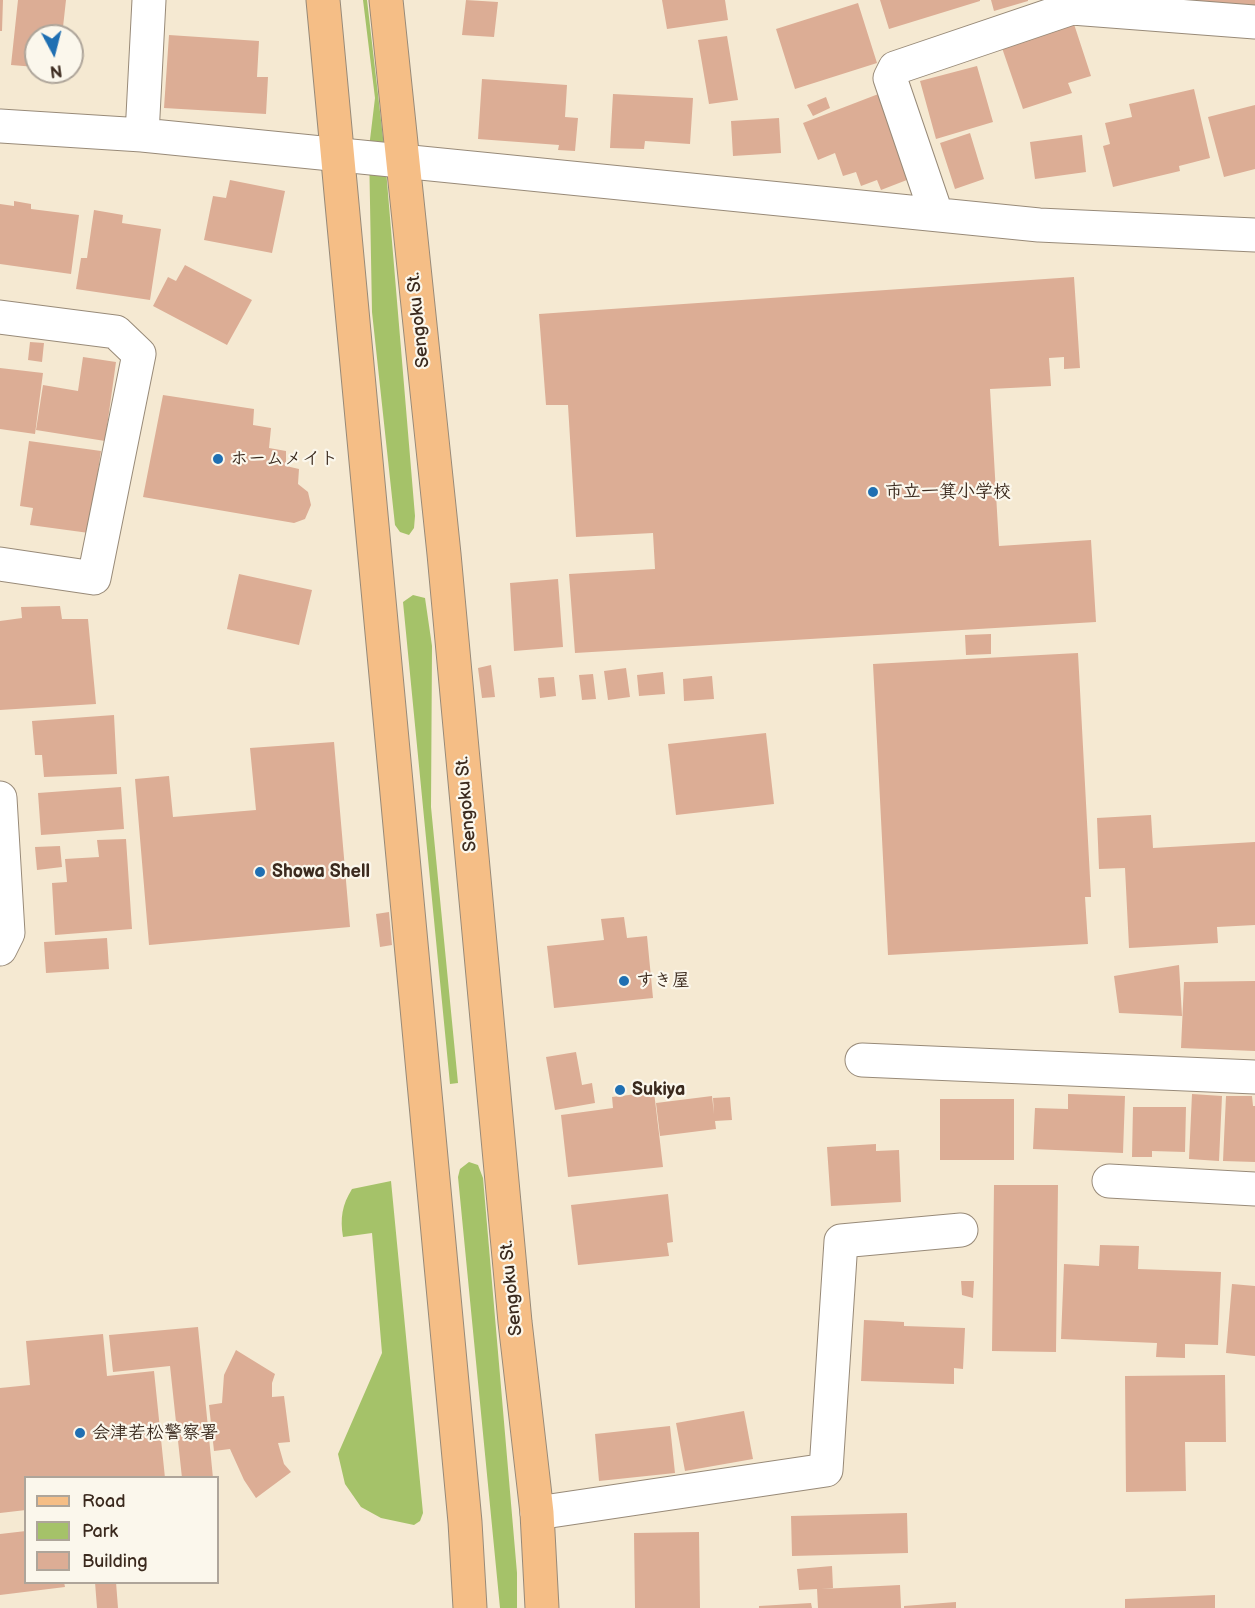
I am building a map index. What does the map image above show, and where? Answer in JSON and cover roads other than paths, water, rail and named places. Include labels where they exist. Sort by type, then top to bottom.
[{"type":"main road","points":[[323,0],[427,1140],[465,1522],[470,1608]]},
{"type":"main road","name":"Sengoku St.","points":[[386,0],[445,566],[515,1322],[537,1513],[542,1608]]},
{"type":"street","points":[[142,135],[149,0]]},
{"type":"street","points":[[936,213],[890,78],[895,68],[1072,8],[1255,22]]},
{"type":"street","points":[[0,126],[142,135],[1106,230],[1255,235]]},
{"type":"street","points":[[0,317],[116,332],[139,354],[94,578],[0,564]]},
{"type":"street","points":[[0,798],[8,933],[0,949]]},
{"type":"street","points":[[862,1060],[1255,1077]]},
{"type":"street","points":[[1109,1181],[1255,1189]]},
{"type":"street","points":[[537,1513],[826,1470],[841,1241],[961,1230]]},
{"type":"place","name":"ホームメイト","points":[[218,459]]},
{"type":"place","name":"市立一箕小学校","points":[[873,492]]},
{"type":"place","name":"Showa Shell","points":[[260,872]]},
{"type":"place","name":"すき屋","points":[[624,981]]},
{"type":"place","name":"Sukiya","points":[[620,1090]]},
{"type":"place","name":"会津若松警察署","points":[[80,1433]]}]
